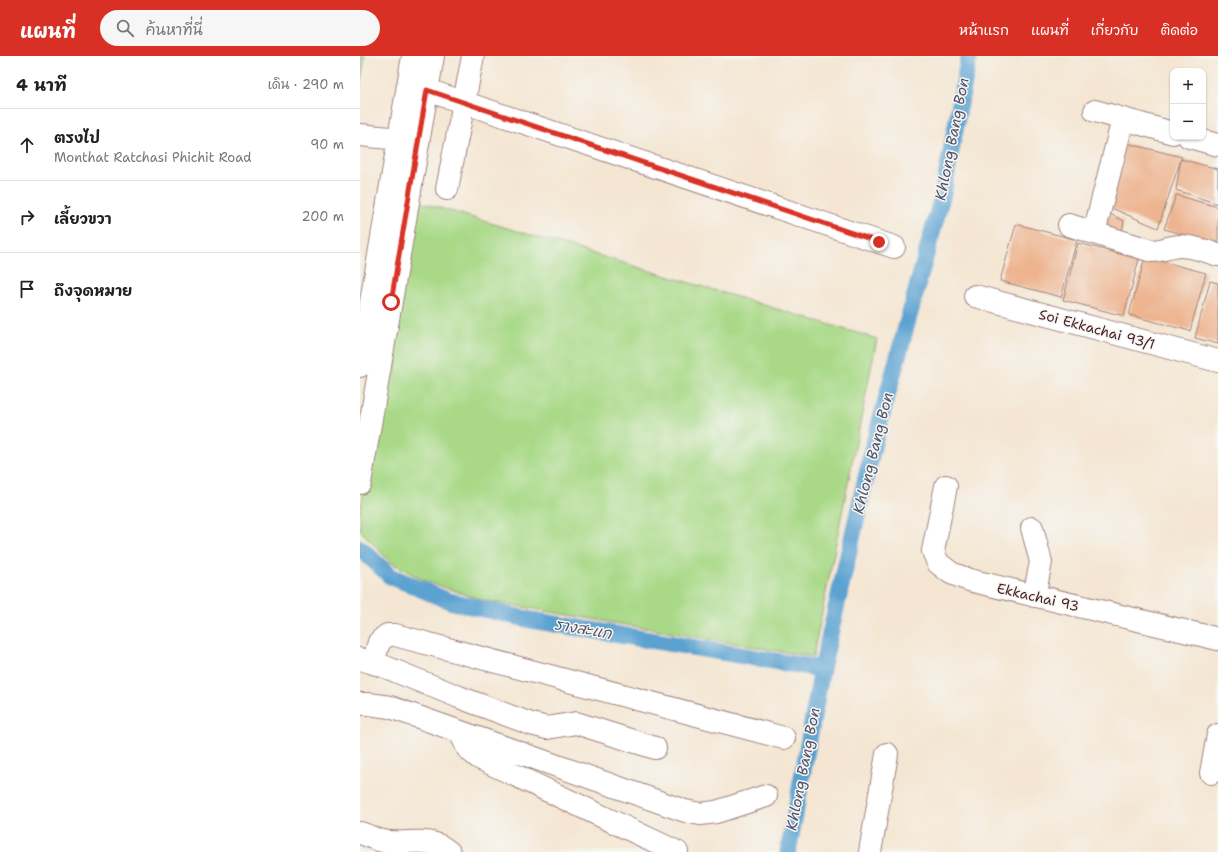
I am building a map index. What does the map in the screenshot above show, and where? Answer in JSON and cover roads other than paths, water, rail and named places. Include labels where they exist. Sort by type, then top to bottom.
[{"type":"street","points":[[360,366],[413,56]]},
{"type":"street","points":[[360,483],[363,454],[433,56]]},
{"type":"street","points":[[447,189],[473,56]]},
{"type":"street","points":[[427,90],[894,247]]},
{"type":"street","points":[[1095,111],[1170,132]]},
{"type":"street","points":[[1094,233],[1123,119]]},
{"type":"street","points":[[360,135],[399,139]]},
{"type":"street","points":[[1200,140],[1218,145]]},
{"type":"street","points":[[1069,225],[1152,250],[1160,251],[1180,246],[1188,246],[1218,255]]},
{"type":"street","name":"Soi Ekkachai 93/1","points":[[975,296],[1218,361]]},
{"type":"street","name":"Ekkachai 93","points":[[946,486],[933,551],[938,563],[951,573],[969,580],[1218,639]]},
{"type":"street","points":[[1032,528],[1041,562],[1034,596]]},
{"type":"street","points":[[655,748],[576,723],[547,728],[530,724],[367,661],[380,642],[387,635],[395,635],[784,738]]},
{"type":"street","points":[[360,704],[390,707],[685,811],[700,814],[716,812],[766,796]]},
{"type":"street","points":[[460,732],[468,749],[479,758],[677,852]]},
{"type":"street","points":[[1211,773],[1218,735]]},
{"type":"street","points":[[870,852],[887,754]]},
{"type":"street","points":[[360,833],[383,841],[433,842],[448,852]]},
{"type":"waterway","name":"Khlong Bang Bon","points":[[788,852],[822,669],[873,447],[943,193],[969,56]]},
{"type":"waterway","name":"รางสะแก","points":[[360,548],[390,576],[449,601],[531,620],[822,669]]}]
